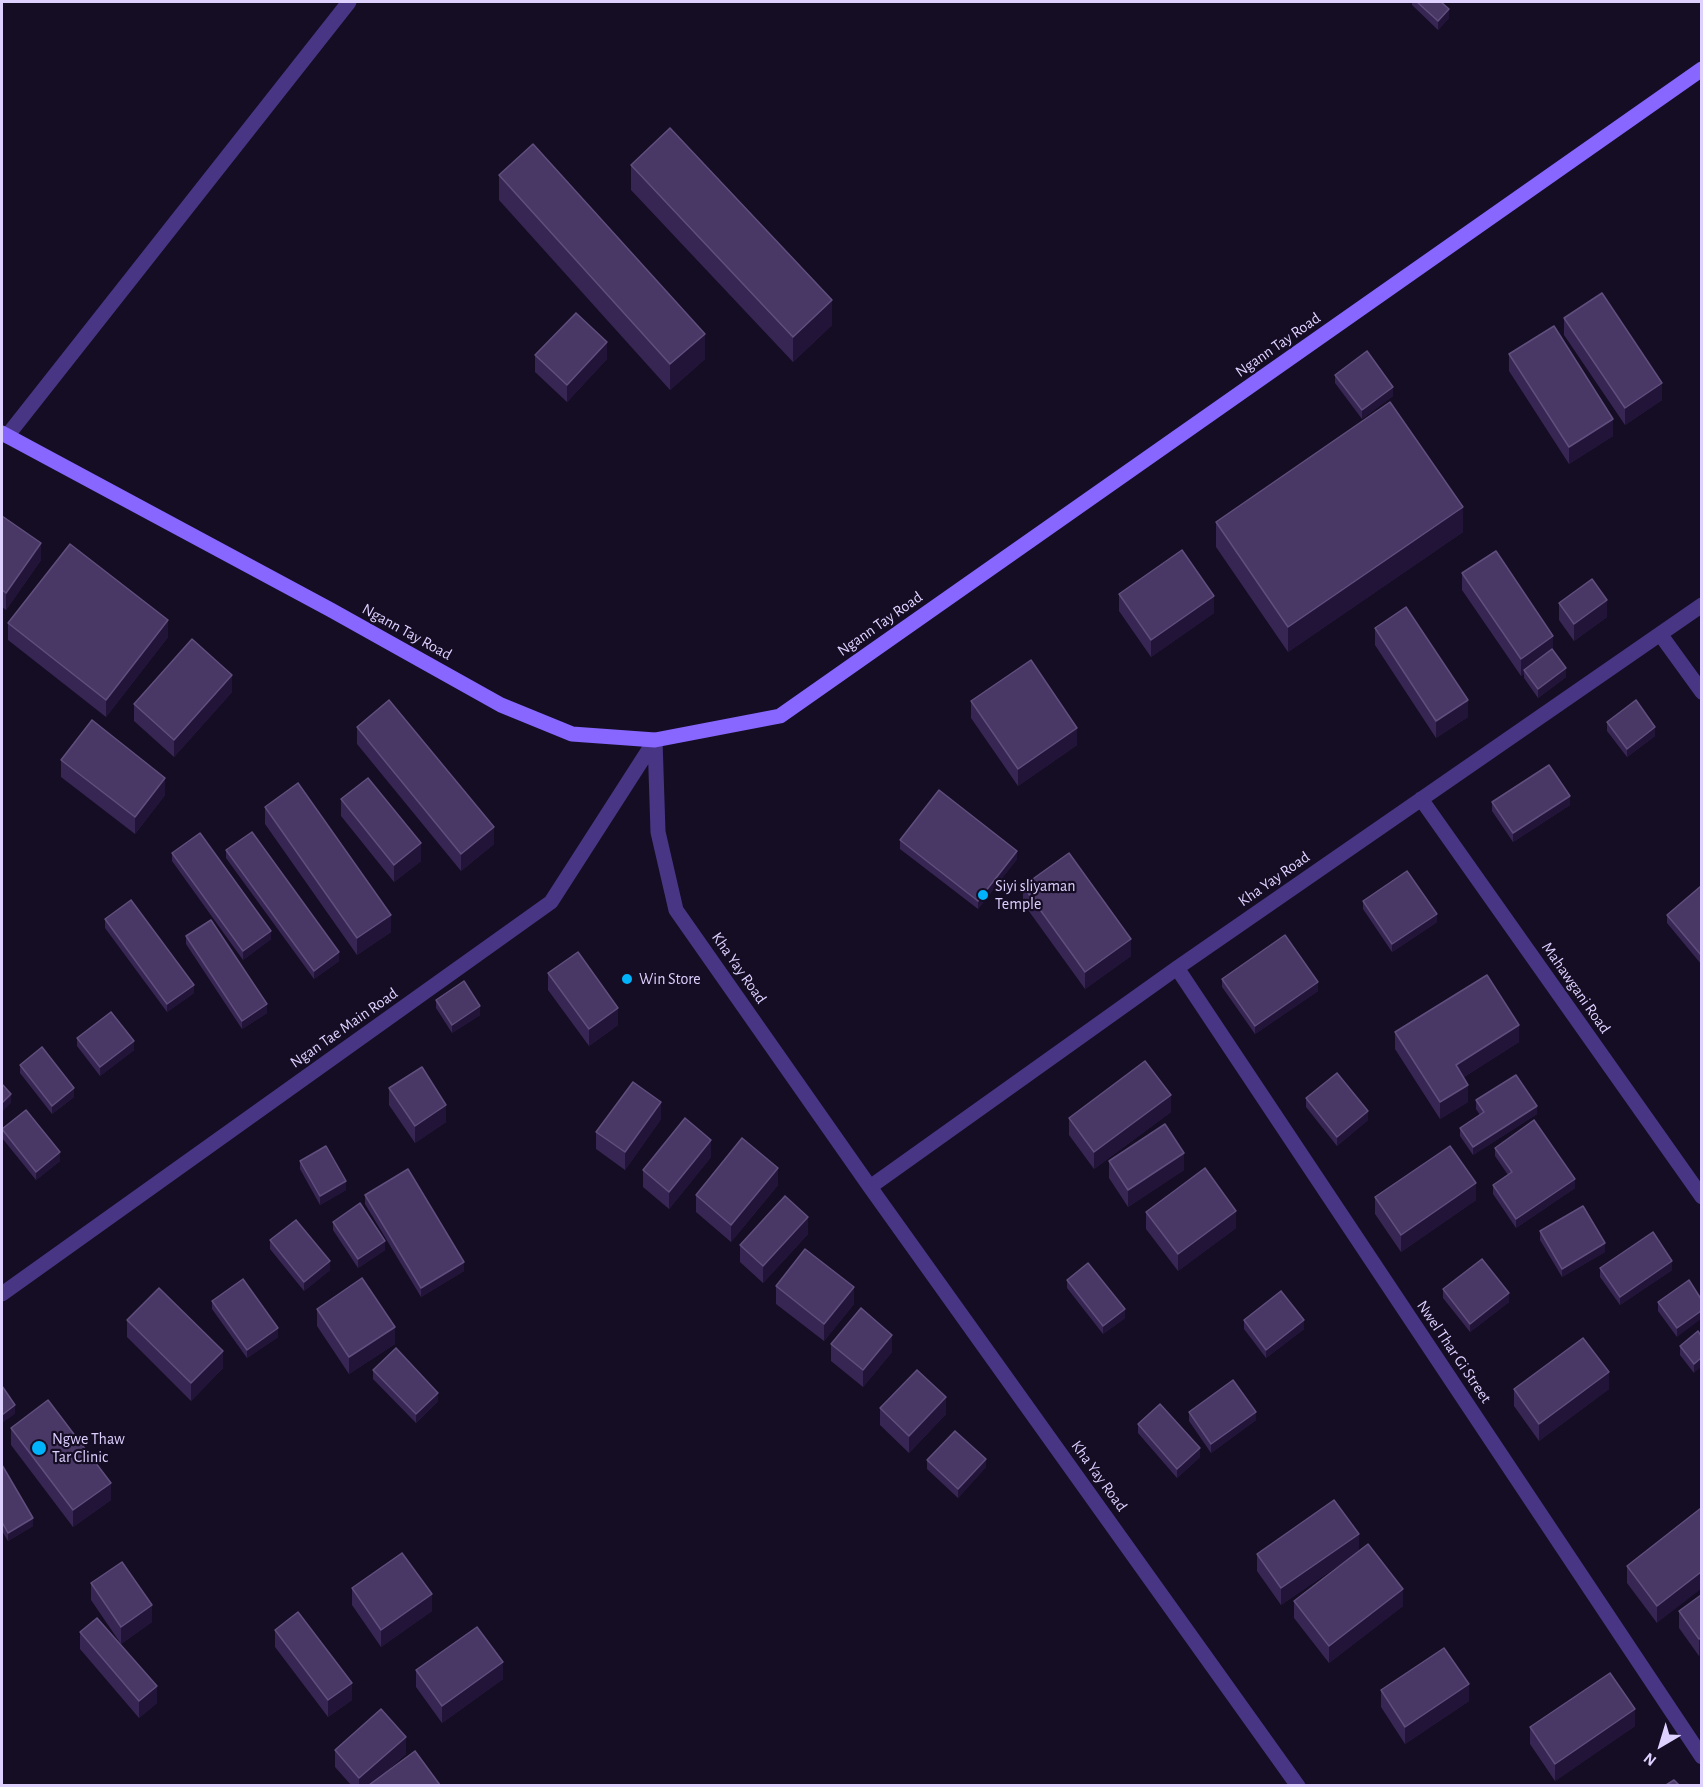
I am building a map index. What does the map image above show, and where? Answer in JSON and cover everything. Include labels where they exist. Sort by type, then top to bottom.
[{"type":"main road","name":"Ngann Tay Road","points":[[4,434],[331,610],[501,705],[572,734],[655,740],[780,716],[1701,69]]},
{"type":"street","points":[[4,434],[349,2]]},
{"type":"street","name":"Kha Yay Road","points":[[870,1187],[1177,968],[1701,605]]},
{"type":"street","points":[[1660,634],[1701,692]]},
{"type":"street","name":"Kha Yay Road","points":[[655,740],[658,832],[676,910],[870,1187],[1298,1785]]},
{"type":"street","name":"Ngan Tae Main Road","points":[[2,1294],[551,902],[655,740]]},
{"type":"street","name":"Mahawgani Road","points":[[1421,799],[1701,1197]]},
{"type":"street","name":"Nwel Thar Gi Street","points":[[1177,968],[1699,1749]]},
{"type":"building","points":[[1417,2],[1441,2],[1449,9],[1438,21]]},
{"type":"building","points":[[670,128],[832,300],[793,337],[631,165]]},
{"type":"building","points":[[533,144],[705,334],[670,364],[499,175]]},
{"type":"building","points":[[1602,293],[1662,383],[1625,408],[1564,318]]},
{"type":"building","points":[[576,313],[607,342],[567,385],[535,355]]},
{"type":"building","points":[[1554,326],[1613,419],[1569,447],[1509,354]]},
{"type":"building","points":[[1367,351],[1393,387],[1362,410],[1335,375]]},
{"type":"building","points":[[1390,402],[1463,507],[1288,627],[1216,522]]},
{"type":"building","points":[[2,516],[41,543],[6,593],[2,590]]},
{"type":"building","points":[[70,544],[168,620],[106,700],[8,623]]},
{"type":"building","points":[[1182,550],[1214,596],[1151,640],[1119,594]]},
{"type":"building","points":[[1496,551],[1553,636],[1521,659],[1462,573]]},
{"type":"building","points":[[1592,579],[1607,600],[1574,624],[1559,603]]},
{"type":"building","points":[[1406,607],[1468,700],[1436,721],[1375,628]]},
{"type":"building","points":[[192,639],[232,675],[174,740],[134,704]]},
{"type":"building","points":[[1552,649],[1566,668],[1538,689],[1524,670]]},
{"type":"building","points":[[1031,660],[1077,728],[1018,769],[971,701]]},
{"type":"building","points":[[389,700],[494,827],[461,854],[357,727]]},
{"type":"building","points":[[1636,700],[1655,727],[1627,749],[1607,722]]},
{"type":"building","points":[[92,720],[165,778],[135,817],[61,760]]},
{"type":"building","points":[[1549,765],[1570,796],[1513,833],[1492,802]]},
{"type":"building","points":[[368,778],[421,843],[394,865],[341,799]]},
{"type":"building","points":[[298,783],[391,915],[357,938],[265,807]]},
{"type":"building","points":[[939,790],[1017,851],[978,901],[900,840]]},
{"type":"building","points":[[252,832],[339,952],[314,971],[226,850]]},
{"type":"building","points":[[200,833],[271,931],[243,951],[172,853]]},
{"type":"building","points":[[1069,853],[1131,939],[1085,972],[1023,886]]},
{"type":"building","points":[[1407,871],[1437,914],[1392,944],[1363,901]]},
{"type":"building","points":[[1701,886],[1701,955],[1667,915]]},
{"type":"building","points":[[131,900],[194,985],[167,1004],[105,919]]},
{"type":"building","points":[[211,920],[267,1004],[242,1021],[186,936]]},
{"type":"building","points":[[1285,935],[1318,982],[1255,1026],[1222,979]]},
{"type":"building","points":[[578,952],[618,1008],[589,1029],[548,973]]},
{"type":"building","points":[[1487,975],[1519,1025],[1456,1065],[1468,1085],[1440,1102],[1395,1032]]},
{"type":"building","points":[[464,981],[480,1006],[452,1025],[436,1000]]},
{"type":"building","points":[[111,1012],[134,1041],[100,1067],[77,1038]]},
{"type":"building","points":[[42,1047],[74,1088],[52,1106],[20,1065]]},
{"type":"building","points":[[1145,1061],[1171,1095],[1094,1152],[1069,1118]]},
{"type":"building","points":[[422,1067],[446,1105],[415,1126],[389,1088]]},
{"type":"building","points":[[1337,1073],[1368,1111],[1337,1137],[1306,1098]]},
{"type":"building","points":[[1516,1075],[1537,1106],[1473,1147],[1460,1128],[1484,1112],[1476,1100]]},
{"type":"building","points":[[633,1082],[661,1102],[625,1152],[596,1132]]},
{"type":"building","points":[[2,1084],[11,1094],[2,1103]]},
{"type":"building","points":[[26,1110],[60,1152],[36,1172],[2,1129]]},
{"type":"building","points":[[685,1118],[711,1140],[669,1192],[643,1170]]},
{"type":"building","points":[[1534,1120],[1575,1179],[1516,1219],[1493,1185],[1512,1172],[1495,1148]]},
{"type":"building","points":[[1165,1124],[1184,1153],[1128,1190],[1109,1161]]},
{"type":"building","points":[[742,1138],[778,1168],[731,1225],[696,1195]]},
{"type":"building","points":[[326,1146],[346,1181],[320,1196],[300,1161]]},
{"type":"building","points":[[1450,1146],[1476,1183],[1401,1235],[1375,1197]]},
{"type":"building","points":[[1205,1168],[1236,1211],[1178,1254],[1146,1212]]},
{"type":"building","points":[[408,1169],[464,1262],[421,1288],[365,1195]]},
{"type":"building","points":[[785,1196],[808,1217],[763,1266],[740,1245]]},
{"type":"building","points":[[360,1203],[385,1241],[358,1259],[333,1222]]},
{"type":"building","points":[[1583,1206],[1605,1243],[1562,1269],[1540,1231]]},
{"type":"building","points":[[296,1220],[330,1261],[304,1282],[270,1240]]},
{"type":"building","points":[[1653,1232],[1672,1261],[1620,1297],[1600,1268]]},
{"type":"building","points":[[805,1249],[854,1287],[824,1324],[776,1286]]},
{"type":"building","points":[[1482,1259],[1509,1293],[1470,1324],[1443,1289]]},
{"type":"building","points":[[1088,1263],[1125,1309],[1103,1326],[1067,1280]]},
{"type":"building","points":[[362,1278],[395,1327],[349,1357],[317,1309]]},
{"type":"building","points":[[243,1279],[278,1328],[247,1350],[212,1301]]},
{"type":"building","points":[[1689,1280],[1701,1299],[1701,1311],[1677,1328],[1658,1302]]},
{"type":"building","points":[[159,1288],[223,1351],[191,1383],[127,1320]]},
{"type":"building","points":[[1281,1291],[1304,1320],[1266,1350],[1244,1320]]},
{"type":"building","points":[[861,1308],[892,1335],[863,1370],[831,1344]]},
{"type":"building","points":[[1698,1331],[1701,1336],[1701,1358],[1694,1364],[1680,1346]]},
{"type":"building","points":[[1583,1338],[1609,1372],[1539,1424],[1514,1389]]},
{"type":"building","points":[[396,1348],[438,1393],[416,1414],[373,1370]]},
{"type":"building","points":[[917,1370],[946,1397],[909,1436],[880,1408]]},
{"type":"building","points":[[1233,1380],[1256,1412],[1211,1444],[1189,1412]]},
{"type":"building","points":[[2,1386],[15,1405],[2,1415]]},
{"type":"building","points":[[48,1400],[111,1483],[73,1510],[11,1428]]},
{"type":"building","points":[[1160,1404],[1200,1448],[1177,1469],[1138,1424]]},
{"type":"building","points":[[955,1431],[986,1459],[958,1489],[927,1460]]},
{"type":"building","points":[[2,1465],[33,1518],[8,1533],[2,1522]]},
{"type":"building","points":[[1334,1500],[1359,1534],[1281,1588],[1257,1554]]},
{"type":"building","points":[[1701,1508],[1701,1572],[1657,1606],[1627,1566]]},
{"type":"building","points":[[1368,1544],[1403,1589],[1329,1646],[1294,1601]]},
{"type":"building","points":[[402,1553],[432,1594],[381,1630],[352,1588]]},
{"type":"building","points":[[122,1562],[152,1605],[121,1627],[91,1583]]},
{"type":"building","points":[[1701,1595],[1701,1638],[1699,1639],[1679,1611]]},
{"type":"building","points":[[298,1612],[352,1683],[328,1700],[275,1630]]},
{"type":"building","points":[[97,1618],[157,1686],[139,1701],[80,1632]]},
{"type":"building","points":[[477,1627],[503,1662],[442,1706],[416,1670]]},
{"type":"building","points":[[1444,1648],[1469,1684],[1405,1727],[1381,1690]]},
{"type":"building","points":[[1610,1673],[1635,1709],[1555,1764],[1530,1727]]},
{"type":"building","points":[[381,1709],[406,1737],[359,1778],[335,1750]]},
{"type":"building","points":[[415,1751],[440,1785],[369,1785]]},
{"type":"building","points":[[1674,1780],[1679,1785],[1666,1785]]},
{"type":"place","name":"Siyi sliyaman Temple","points":[[983,895]]},
{"type":"place","name":"Win Store","points":[[627,979]]},
{"type":"place","name":"Ngwe Thaw Tar Clinic","points":[[39,1448]]}]
